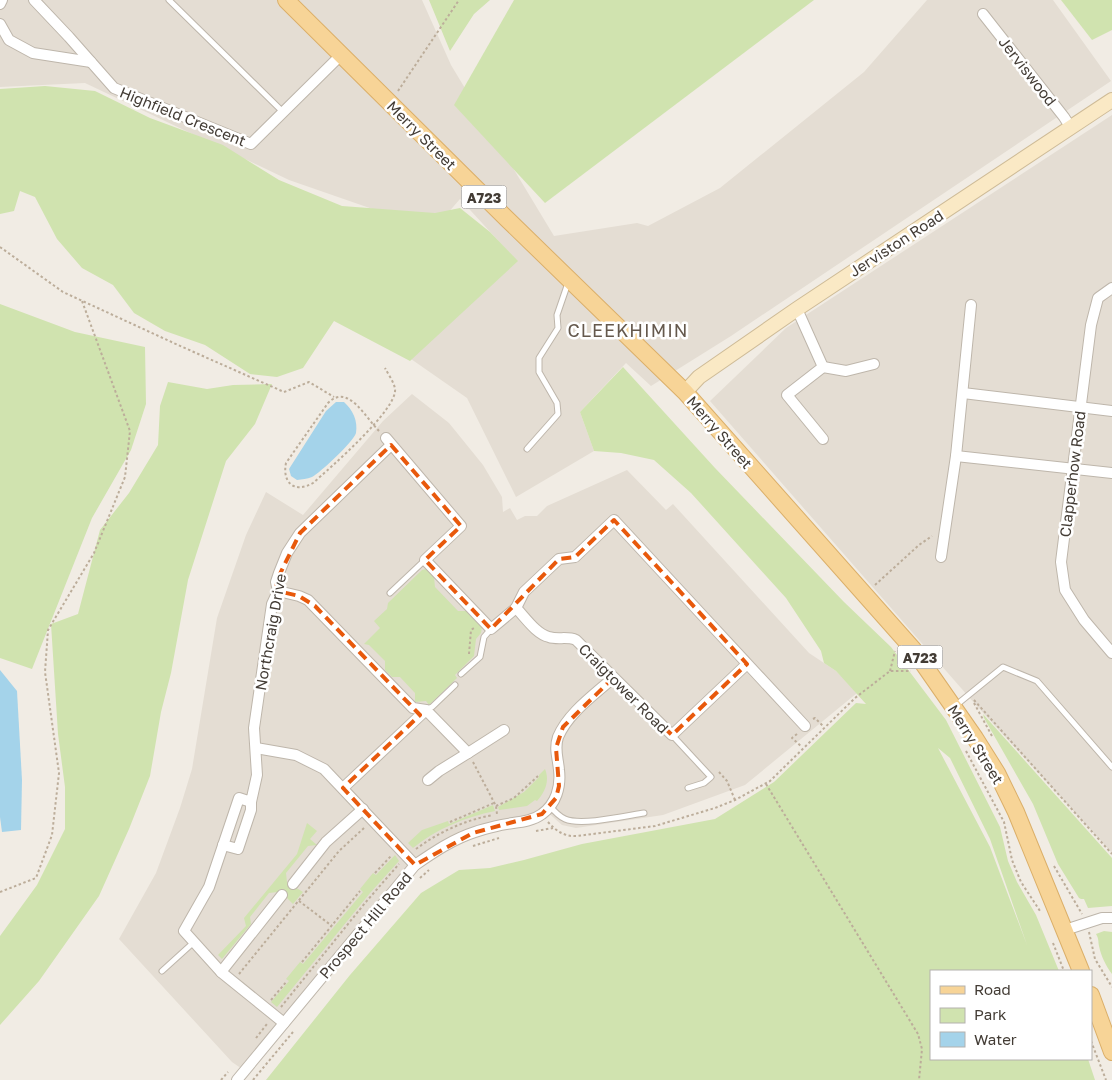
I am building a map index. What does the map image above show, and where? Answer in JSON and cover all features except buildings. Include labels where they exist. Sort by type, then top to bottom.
[{"type":"main road","name":"Merry Street","points":[[286,0],[685,392],[913,649],[930,671],[997,773],[1016,812],[1058,934],[1080,970]]},
{"type":"main road","name":"Jerviston Road","points":[[685,392],[699,377],[797,309],[1112,100]]},
{"type":"main road","points":[[1092,998],[1112,1052]]},
{"type":"street","points":[[0,4],[2,0]]},
{"type":"street","name":"Highfield Crescent","points":[[34,0],[114,88],[251,144],[341,55]]},
{"type":"street","name":"Jerviswood","points":[[983,14],[1071,128]]},
{"type":"street","points":[[0,24],[9,40],[33,53],[91,62]]},
{"type":"street","name":"Clapperhow Road","points":[[1112,288],[1098,298],[1094,310],[1061,562],[1065,590],[1084,620],[1112,653]]},
{"type":"street","points":[[941,557],[956,456],[971,305]]},
{"type":"street","points":[[797,309],[823,367]]},
{"type":"street","points":[[823,439],[787,395],[823,367],[846,371],[874,364]]},
{"type":"street","points":[[963,393],[1112,411]]},
{"type":"street","points":[[388,442],[462,526],[425,560],[491,629],[516,608],[524,592],[559,560],[574,557],[614,520],[805,726]]},
{"type":"street","name":"Northcraig Drive","points":[[223,844],[238,849],[251,810],[257,775],[254,728],[272,604],[278,592],[276,582],[279,572],[287,553],[300,533],[388,442]]},
{"type":"street","points":[[956,456],[1112,474]]},
{"type":"street","points":[[278,592],[299,596],[308,600],[413,708],[426,710],[468,753]]},
{"type":"street","name":"Craigtower Road","points":[[516,608],[545,636],[576,640],[612,678],[672,735],[747,664]]},
{"type":"street","name":"Prospect Hill Road","points":[[237,1080],[415,865],[449,843],[473,832],[521,822],[542,814],[550,806],[556,798],[559,786],[556,748],[563,727],[576,711],[612,678]]},
{"type":"street","points":[[343,788],[426,710]]},
{"type":"street","points":[[428,780],[438,771],[504,730]]},
{"type":"street","points":[[256,748],[296,755],[324,769],[415,865]]},
{"type":"street","points":[[251,802],[239,798],[209,887],[184,931],[222,972],[284,1024]]},
{"type":"street","points":[[293,884],[326,842],[363,808]]},
{"type":"street","points":[[222,972],[282,895]]},
{"type":"street","points":[[1058,934],[1102,918],[1112,918]]},
{"type":"lane","points":[[169,0],[283,113]]},
{"type":"lane","points":[[527,449],[558,414],[557,403],[539,372],[539,358],[558,328],[557,315],[569,280]]},
{"type":"lane","points":[[390,593],[425,560]]},
{"type":"lane","points":[[461,674],[480,657],[484,637],[491,629]]},
{"type":"lane","points":[[954,707],[1003,667],[1037,681],[1112,767]]},
{"type":"lane","points":[[426,710],[432,707],[455,686]]},
{"type":"lane","points":[[672,735],[710,777],[704,783],[688,788]]},
{"type":"lane","points":[[550,806],[558,815],[577,822],[644,814]]},
{"type":"lane","points":[[162,970],[194,942]]},
{"type":"path","points":[[390,103],[459,0]]},
{"type":"path","points":[[0,247],[63,292],[178,346],[284,392],[309,382],[334,397]]},
{"type":"path","points":[[0,892],[36,878],[52,835],[59,773],[46,672],[48,630],[94,553],[125,477],[130,431],[82,301]]},
{"type":"path","points":[[385,368],[395,389],[394,397],[374,426],[312,483],[300,488],[295,487],[285,476],[286,463],[334,397],[348,397],[374,426],[388,442]]},
{"type":"path","points":[[864,595],[920,545],[933,536],[944,536]]},
{"type":"path","points":[[542,814],[553,828],[570,837],[655,826],[716,808],[735,800],[766,784],[856,698],[890,671],[899,634]]},
{"type":"path","points":[[890,671],[930,671]]},
{"type":"path","points":[[969,694],[1112,854]]},
{"type":"path","points":[[965,747],[967,755],[1004,822],[1012,860],[1021,882],[1042,913]]},
{"type":"path","points":[[468,753],[496,806],[497,814]]},
{"type":"path","points":[[710,777],[718,771],[727,782],[735,800]]},
{"type":"path","points":[[496,806],[514,798],[538,776]]},
{"type":"path","points":[[766,784],[918,1034],[922,1049],[919,1080]]},
{"type":"path","points":[[450,822],[494,803]]},
{"type":"path","points":[[252,1043],[376,890],[407,856],[442,832],[470,821],[503,812]]},
{"type":"path","points":[[233,981],[340,851],[373,819]]},
{"type":"path","points":[[534,831],[553,828]]},
{"type":"path","points":[[471,846],[504,836]]},
{"type":"path","points":[[375,873],[400,848]]},
{"type":"path","points":[[418,879],[432,868]]},
{"type":"path","points":[[302,962],[360,892]]},
{"type":"path","points":[[299,901],[332,926]]},
{"type":"path","points":[[1058,934],[1064,970]]},
{"type":"path","points":[[264,1008],[287,981]]},
{"type":"path","points":[[253,1080],[298,1026]]},
{"type":"path","points":[[1092,1044],[1106,1080]]},
{"type":"path","points":[[221,1080],[230,1071]]},
{"type":"highlighted area","points":[[391,445],[461,526],[425,560],[491,629],[559,559],[575,557],[614,520],[747,664],[672,735],[613,678],[563,727],[556,748],[559,786],[556,798],[542,814],[473,833],[415,865],[343,788],[420,715],[315,606],[299,596],[278,591],[276,582],[300,533]]},
{"type":"shaded area","points":[[0,0],[422,0],[451,65],[554,236],[637,223],[648,226],[720,188],[864,72],[927,0],[1053,0],[1111,81],[731,336],[651,386],[626,363],[580,412],[594,451],[516,497],[467,398],[411,359],[517,261],[460,199],[433,230],[289,180],[85,83],[0,87]]},
{"type":"shaded area","points":[[1112,115],[1112,853],[975,704],[710,401],[786,328]]},
{"type":"shaded area","points":[[412,394],[449,423],[483,465],[502,497],[503,512],[510,508],[517,520],[525,516],[537,516],[547,506],[627,470],[666,510],[673,504],[809,653],[836,671],[857,693],[745,785],[663,815],[576,828],[562,825],[545,810],[473,833],[415,865],[245,1071],[232,1062],[119,939],[156,873],[180,808],[192,769],[217,618],[246,535],[266,492],[303,515],[383,421]]},
{"type":"green space","points":[[429,0],[490,0],[474,14],[450,51]]},
{"type":"green space","points":[[514,0],[814,0],[545,203],[454,105]]},
{"type":"green space","points":[[1061,0],[1112,0],[1112,30],[1092,40]]},
{"type":"green space","points":[[45,86],[95,91],[150,118],[223,145],[279,180],[342,206],[435,213],[460,208],[490,232],[518,261],[410,361],[334,321],[303,368],[277,377],[250,374],[205,345],[165,331],[134,313],[113,285],[82,268],[57,239],[35,197],[20,191],[14,211],[0,214],[0,89]]},
{"type":"green space","points":[[0,304],[75,332],[145,347],[146,404],[131,450],[92,518],[32,669],[0,658]]},
{"type":"green space","points":[[623,367],[715,468],[844,602],[891,647],[946,720],[1000,827],[1008,861],[1017,882],[1036,915],[1059,970],[930,970],[930,1060],[1088,1060],[1095,1080],[266,1080],[350,975],[421,893],[459,870],[490,868],[582,844],[715,819],[774,782],[856,703],[866,704],[836,671],[824,663],[821,651],[786,598],[691,493],[654,460],[621,453],[594,451],[580,412]],"holes":[[[938,748],[950,758],[990,839],[1027,945],[990,847]]]},
{"type":"green space","points":[[168,382],[207,389],[233,385],[272,384],[255,424],[226,461],[188,580],[150,776],[129,829],[99,896],[39,981],[0,1025],[0,936],[37,885],[65,829],[65,787],[58,734],[51,624],[78,614],[100,530],[129,493],[158,445],[160,406]]},
{"type":"green space","points":[[426,569],[434,577],[435,587],[458,611],[467,611],[482,627],[481,633],[476,639],[474,656],[455,675],[457,678],[429,705],[426,701],[415,702],[415,693],[400,677],[392,677],[385,670],[385,661],[369,645],[364,644],[380,628],[374,621],[387,609],[388,603],[422,570]]},
{"type":"green space","points":[[983,714],[1112,858],[1112,906],[1088,908],[1084,899],[1079,898],[1058,864],[1033,804]]},
{"type":"green space","points":[[545,769],[546,786],[537,801],[535,800],[527,806],[499,810],[498,807],[524,792]]},
{"type":"green space","points":[[493,805],[495,811],[451,825],[431,835],[413,848],[408,843],[422,830],[448,821],[449,824]]},
{"type":"green space","points":[[307,823],[317,831],[310,839],[317,845],[308,846],[286,873],[287,882],[303,892],[293,904],[280,891],[269,893],[250,917],[251,924],[222,959],[218,955],[246,926],[244,918],[297,854]]},
{"type":"green space","points":[[395,855],[399,861],[370,893],[277,1007],[271,1002],[289,981],[286,979],[300,962],[303,964],[363,892],[360,889],[373,873],[376,875]]},
{"type":"green space","points":[[1104,931],[1112,932],[1112,974],[1102,957],[1096,934]]},
{"type":"water","points":[[336,402],[344,402],[354,416],[356,433],[354,437],[316,474],[310,478],[297,480],[291,476],[289,469],[326,411]]},
{"type":"water","points":[[0,670],[17,691],[22,780],[21,830],[2,832],[0,817]]},
{"type":"district","name":"CLEEKHIMIN","points":[[628,330]]}]
